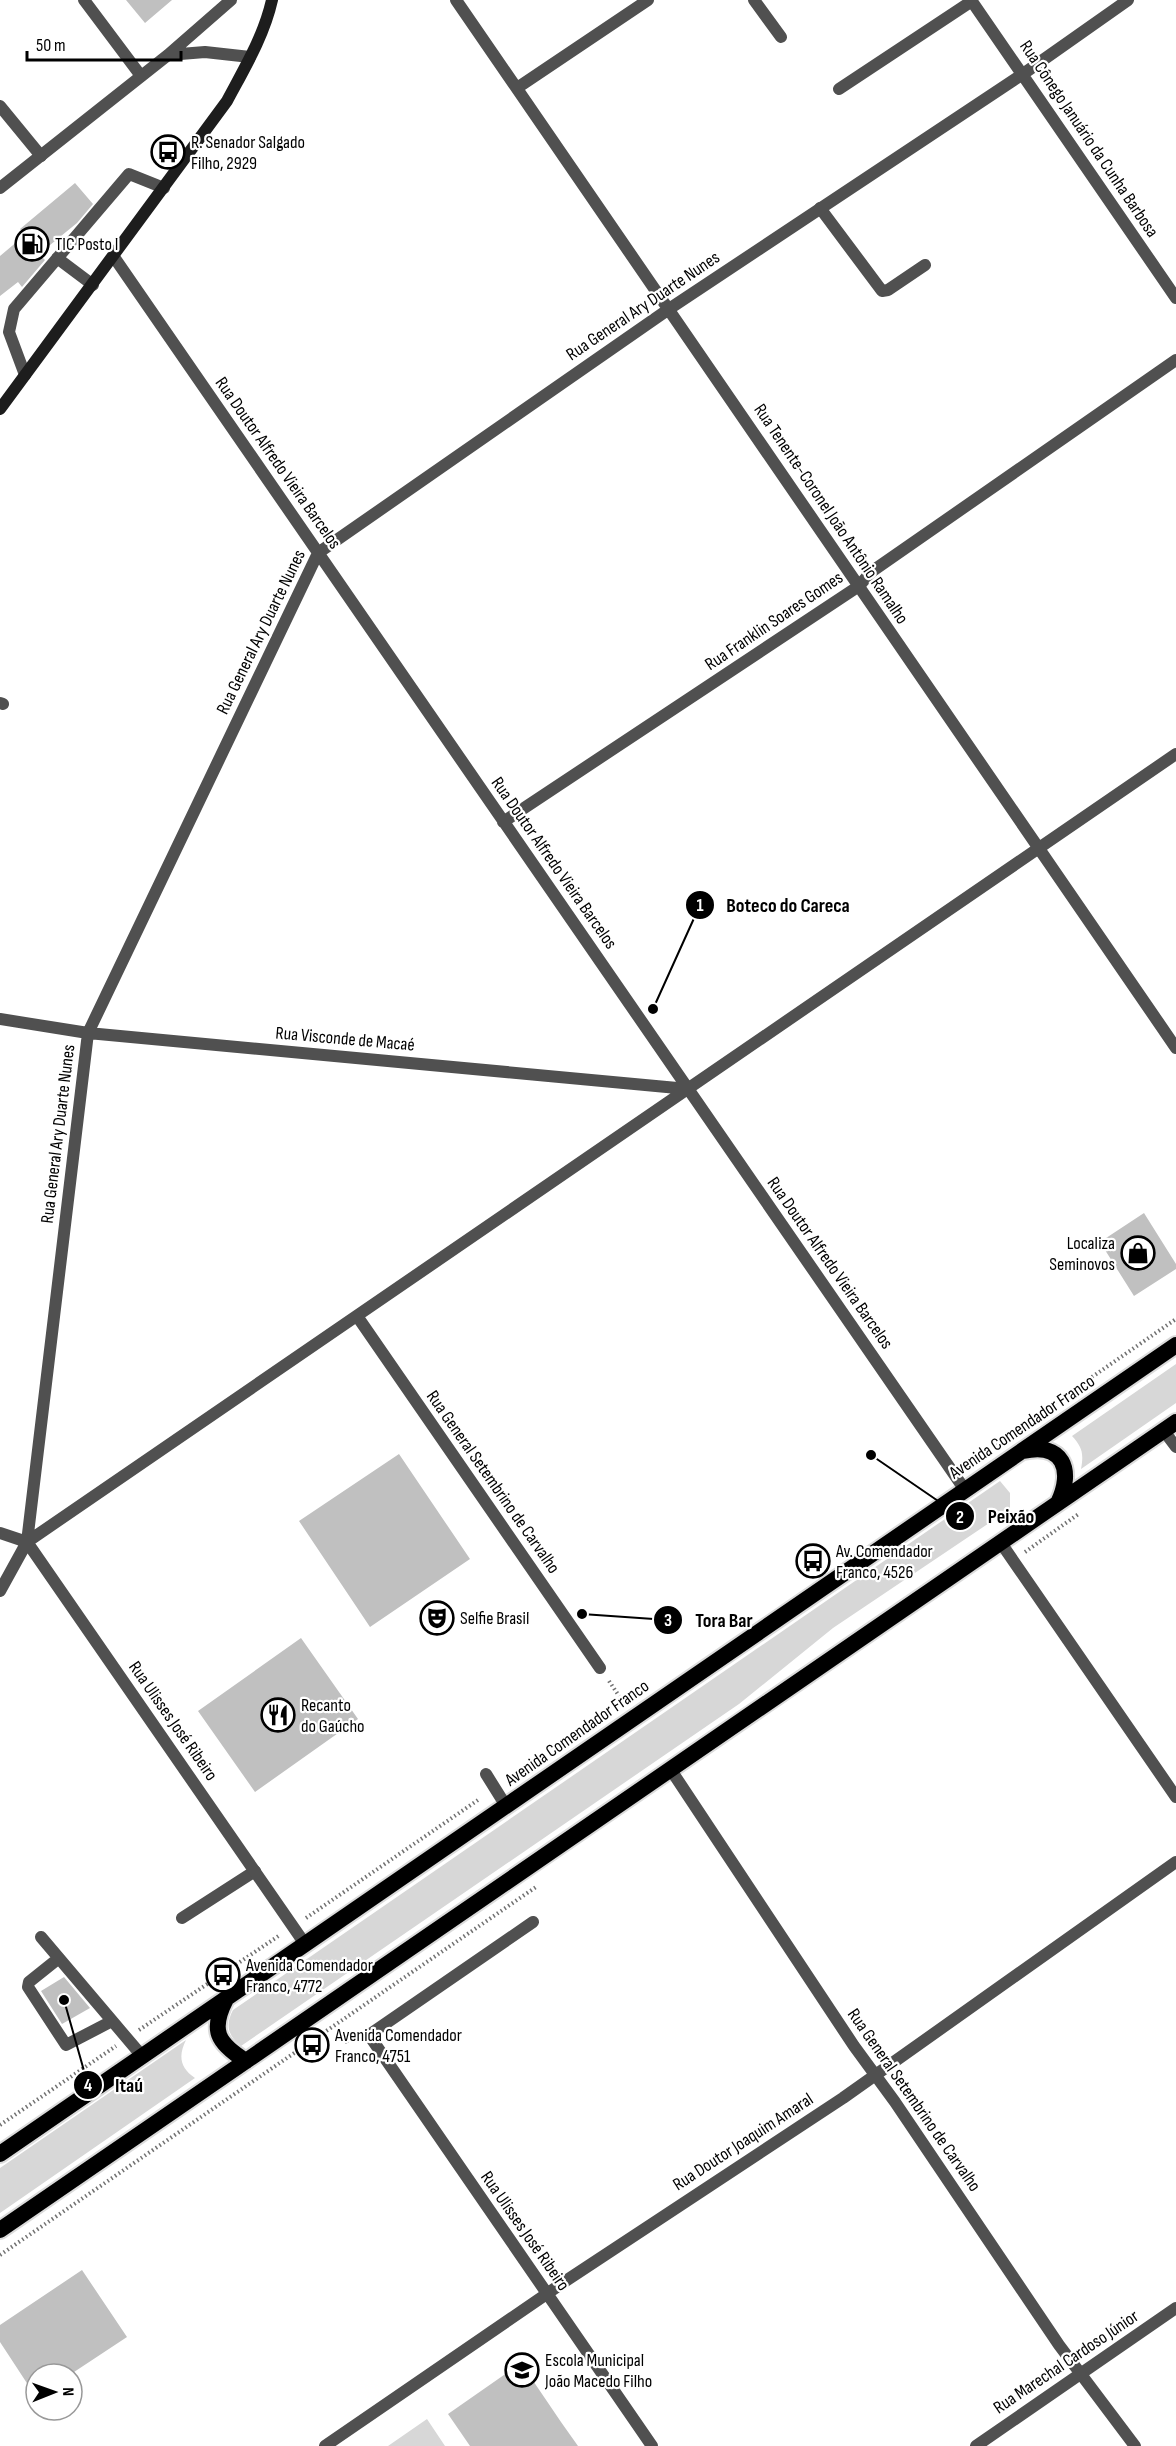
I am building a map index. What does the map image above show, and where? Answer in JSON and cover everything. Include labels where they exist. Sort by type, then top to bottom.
[{"type":"highway","name":"Avenida Comendador Franco","points":[[0,2154],[1176,1345]]},
{"type":"highway","points":[[0,2230],[1170,1426]]},
{"type":"highway","points":[[1022,1451],[1036,1448],[1050,1449],[1061,1460],[1066,1474],[1065,1489],[1058,1503]]},
{"type":"highway","points":[[227,1998],[218,2014],[217,2029],[222,2043],[246,2061]]},
{"type":"main road","points":[[0,409],[227,101],[250,57],[272,0]]},
{"type":"street","points":[[0,188],[168,55],[231,0]]},
{"type":"street","name":"Rua Tenente-Coronel João Antônio Ramalho","points":[[456,0],[1176,1048]]},
{"type":"street","points":[[517,88],[648,0]]},
{"type":"street","points":[[754,0],[781,37]]},
{"type":"street","name":"Rua General Ary Duarte Nunes","points":[[0,1591],[27,1542],[87,1033],[318,553],[669,309],[1023,74],[1128,0]]},
{"type":"street","points":[[839,89],[972,1]]},
{"type":"street","name":"Rua Cônego Januário da Cunha Barbosa","points":[[972,1],[1176,298]]},
{"type":"street","points":[[88,2],[141,76]]},
{"type":"street","points":[[168,55],[205,52],[250,57]]},
{"type":"street","points":[[0,106],[41,156]]},
{"type":"street","points":[[26,375],[9,333],[14,309],[129,174],[164,188]]},
{"type":"street","points":[[820,208],[882,291],[888,291],[925,265]]},
{"type":"street","name":"Rua Doutor Alfredo Vieira Barcelos","points":[[114,257],[965,1490]]},
{"type":"street","points":[[57,258],[93,285]]},
{"type":"street","name":"Rua Franklin Soares Gomes","points":[[503,822],[859,586],[871,572],[1176,360]]},
{"type":"street","points":[[0,1533],[27,1542],[1176,754]]},
{"type":"street","name":"Rua Visconde de Macaé","points":[[0,1019],[87,1033],[688,1089]]},
{"type":"street","name":"Rua General Setembrino de Carvalho","points":[[357,1316],[600,1668]]},
{"type":"street","points":[[1170,1426],[1176,1447]]},
{"type":"street","name":"Rua Ulisses José Ribeiro","points":[[27,1542],[305,1944]]},
{"type":"street","points":[[1001,1543],[1176,1797]]},
{"type":"street","name":"Rua General Setembrino de Carvalho","points":[[670,1770],[848,2037],[1081,2375],[1135,2446]]},
{"type":"street","points":[[486,1774],[506,1806]]},
{"type":"street","name":"Rua Doutor Joaquim Amaral","points":[[325,2446],[547,2294],[875,2075],[1176,1862]]},
{"type":"street","points":[[182,1918],[255,1871]]},
{"type":"street","name":"Rua Ulisses José Ribeiro","points":[[533,1922],[369,2036],[652,2446]]},
{"type":"street","points":[[41,1937],[142,2056]]},
{"type":"street","points":[[58,1958],[29,1982],[28,1987],[66,2045],[112,2021]]},
{"type":"street","name":"Rua Marechal Cardoso Júnior","points":[[976,2446],[1176,2308]]},
{"type":"path","points":[[973,1458],[1176,1319]]},
{"type":"path","points":[[0,2255],[543,1882]]},
{"type":"path","points":[[342,2034],[348,2044]]},
{"type":"shaded area","points":[[1176,1364],[1176,1403],[1081,1469],[1081,1451],[1072,1436]]},
{"type":"shaded area","points":[[1000,1481],[1010,1493],[1010,1509],[833,1628],[739,1704],[241,2046],[233,2038],[229,2030],[229,2021],[233,2010]]},
{"type":"shaded area","points":[[186,2040],[181,2056],[183,2066],[195,2078],[0,2213],[0,2168]]},
{"type":"shaded area","points":[[427,2419],[445,2446],[388,2446]]},
{"type":"building","points":[[126,0],[172,0],[145,23]]},
{"type":"building","name":"TIC Posto I","points":[[75,183],[93,204],[77,223],[39,254],[45,260],[22,287],[18,282],[0,296],[0,256],[25,235],[20,229]]},
{"type":"building","name":"Localiza Seminovos","points":[[1144,1213],[1176,1264],[1176,1269],[1134,1296],[1100,1242]]},
{"type":"building","points":[[399,1454],[470,1559],[370,1627],[299,1521]]},
{"type":"building","name":"Recanto do Gaúcho","points":[[301,1638],[358,1719],[255,1792],[198,1711]]},
{"type":"building","points":[[64,1977],[90,2008],[62,2024],[41,1991]]},
{"type":"building","points":[[82,2270],[127,2337],[84,2365],[84,2362],[24,2362],[24,2379],[0,2342],[0,2325]]},
{"type":"building","points":[[521,2363],[578,2446],[470,2446],[448,2414]]},
{"type":"place","name":"R. Senador Salgado Filho, 2929","points":[[168,152]]},
{"type":"place","name":"TIC Posto I","points":[[32,244]]},
{"type":"place","name":"Boteco do Careca","points":[[653,1009]]},
{"type":"place","name":"Localiza Seminovos","points":[[1138,1253]]},
{"type":"place","name":"Peixão","points":[[871,1455]]},
{"type":"place","name":"Av. Comendador Franco, 4526","points":[[813,1561]]},
{"type":"place","name":"Tora Bar","points":[[582,1614]]},
{"type":"place","name":"Selfie Brasil","points":[[437,1618]]},
{"type":"place","name":"Recanto do Gaúcho","points":[[278,1715]]},
{"type":"place","name":"Avenida Comendador Franco, 4772","points":[[223,1975]]},
{"type":"place","name":"Itaú","points":[[64,2000]]},
{"type":"place","name":"Avenida Comendador Franco, 4751","points":[[312,2045]]},
{"type":"place","name":"Escola Municipal João Macedo Filho","points":[[522,2370]]}]
